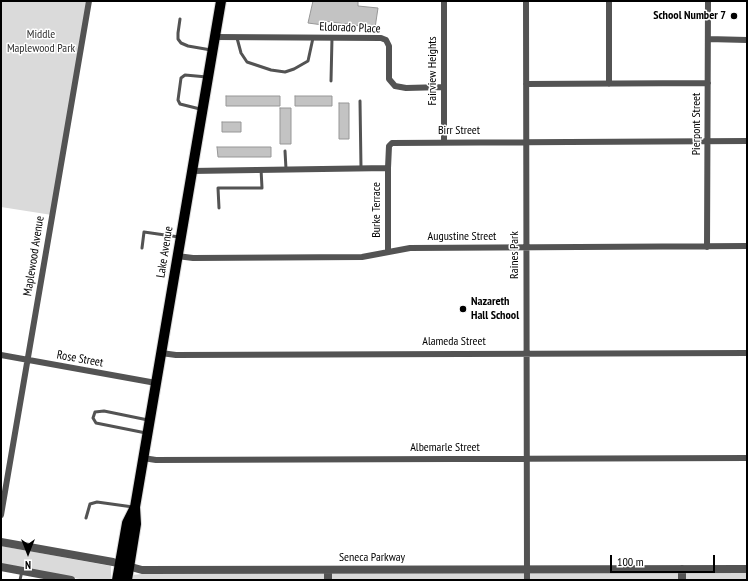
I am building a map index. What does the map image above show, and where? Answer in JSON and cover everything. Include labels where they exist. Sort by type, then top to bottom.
[{"type":"main road","name":"Lake Avenue","points":[[127,580],[125,565],[127,523],[135,507],[191,170],[221,1]]},
{"type":"main road","name":"Lake Avenue","points":[[117,580],[125,565]]},
{"type":"street","name":"Maplewood Avenue","points":[[1,515],[89,1]]},
{"type":"street","name":"Fairview Heights","points":[[444,1],[444,142]]},
{"type":"street","name":"Raines Park","points":[[526,1],[527,580]]},
{"type":"street","points":[[609,1],[609,84]]},
{"type":"street","name":"Pierpont Street","points":[[707,247],[708,1]]},
{"type":"street","name":"Eldorado Place","points":[[215,37],[382,38],[386,40],[389,46],[389,79],[395,86],[406,88],[444,87]]},
{"type":"street","points":[[708,39],[747,40]]},
{"type":"street","points":[[526,84],[708,83]]},
{"type":"street","name":"Birr Street","points":[[388,168],[389,146],[392,143],[747,141]]},
{"type":"street","points":[[191,170],[388,168]]},
{"type":"street","name":"Burke Terrace","points":[[388,168],[388,252]]},
{"type":"street","name":"Augustine Street","points":[[177,256],[193,258],[362,257],[410,248],[747,246]]},
{"type":"street","name":"Alameda Street","points":[[161,353],[176,355],[526,352],[747,353]]},
{"type":"street","name":"Rose Street","points":[[1,355],[156,383]]},
{"type":"street","name":"Albemarle Street","points":[[143,458],[156,460],[747,458]]},
{"type":"street","name":"Seneca Parkway","points":[[1,542],[125,565],[142,570],[747,569]]},
{"type":"street","points":[[1,568],[72,580]]},
{"type":"street","points":[[682,569],[682,580]]},
{"type":"street","points":[[328,570],[328,580]]},
{"type":"lane","points":[[180,19],[178,39],[181,43],[188,46],[212,50]]},
{"type":"lane","points":[[237,38],[241,53],[247,62],[271,70],[285,72],[308,61],[313,38]]},
{"type":"lane","points":[[331,81],[332,38]]},
{"type":"lane","points":[[202,109],[180,104],[178,100],[181,78],[185,75],[207,77]]},
{"type":"lane","points":[[360,101],[361,168]]},
{"type":"lane","points":[[285,151],[286,169]]},
{"type":"lane","points":[[219,208],[218,188],[262,188],[262,169]]},
{"type":"lane","points":[[142,248],[144,232],[180,238]]},
{"type":"lane","points":[[147,434],[96,423],[93,418],[95,412],[104,411],[150,420]]},
{"type":"lane","points":[[86,518],[90,504],[97,502],[135,507]]},
{"type":"lane","points":[[20,580],[22,571]]},
{"type":"green space","name":"Middle Maplewood Park","points":[[1,1],[89,1],[52,215],[1,207]]},
{"type":"green space","points":[[1,546],[111,566],[111,580],[85,580],[1,565]]},
{"type":"green space","points":[[747,572],[747,580],[131,580],[132,575],[142,574]]},
{"type":"building","points":[[313,1],[358,1],[358,6],[378,8],[375,28],[324,21],[323,25],[308,23]]},
{"type":"building","points":[[226,96],[280,96],[280,106],[226,106]]},
{"type":"building","points":[[295,96],[332,96],[332,106],[295,106]]},
{"type":"building","points":[[339,103],[349,103],[349,139],[339,139]]},
{"type":"building","points":[[280,108],[291,108],[291,144],[280,144]]},
{"type":"building","points":[[222,122],[241,122],[241,132],[222,132]]},
{"type":"building","points":[[217,147],[271,147],[271,157],[218,157]]},
{"type":"place","name":"School Number 7","points":[[734,16]]},
{"type":"place","name":"Nazareth Hall School","points":[[463,309]]}]
